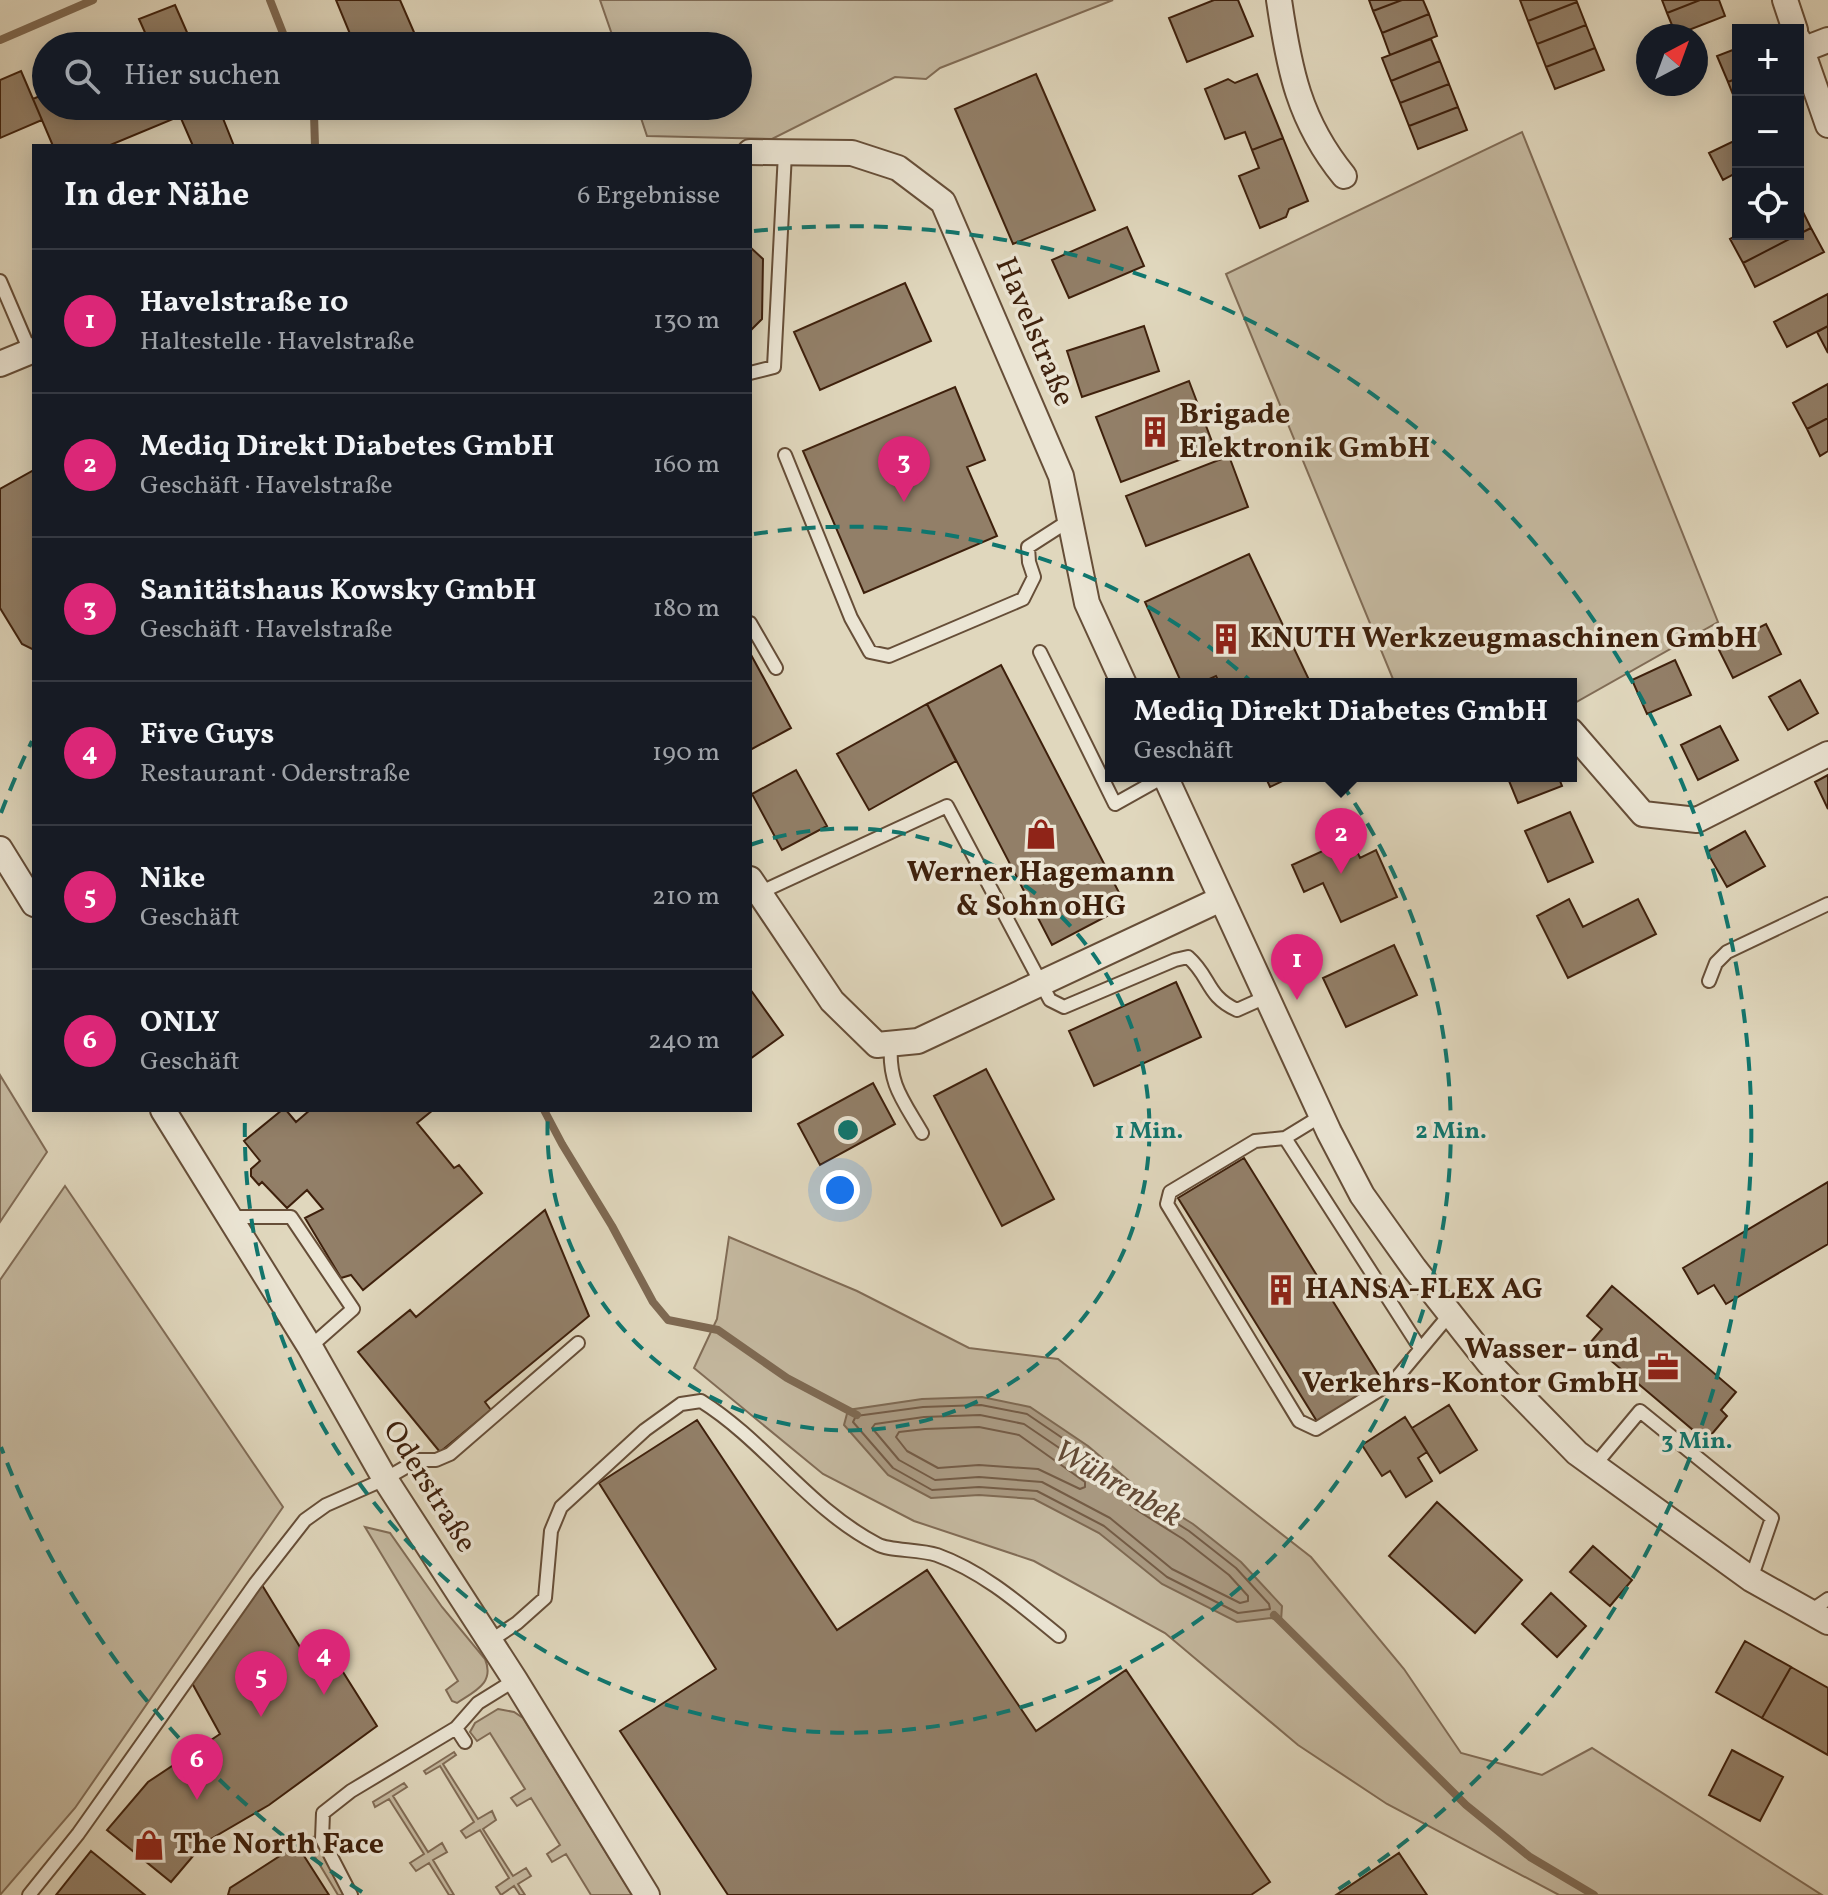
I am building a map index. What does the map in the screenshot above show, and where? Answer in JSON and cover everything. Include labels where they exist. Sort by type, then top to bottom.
[{"type":"street","points":[[1279,0],[1295,90],[1323,150],[1344,176]]},
{"type":"street","points":[[1785,0],[1793,24]]},
{"type":"street","points":[[1804,40],[1828,40]]},
{"type":"street","points":[[1804,57],[1828,125]]},
{"type":"street","name":"Havelstraße","points":[[752,152],[852,153],[898,168],[943,202],[1061,476],[1087,603],[1121,678]]},
{"type":"street","points":[[0,364],[32,351]]},
{"type":"street","points":[[1577,738],[1643,814],[1697,820],[1828,754]]},
{"type":"street","points":[[1168,782],[1321,1116],[1362,1195],[1450,1314],[1489,1363],[1577,1453],[1751,1579],[1822,1611]]},
{"type":"street","points":[[0,849],[32,901]]},
{"type":"street","points":[[755,886],[832,1001],[877,1045],[918,1041],[1221,899]]},
{"type":"street","name":"Oderstraße","points":[[164,1112],[310,1347],[385,1479],[515,1680],[647,1895]]},
{"type":"lane","points":[[752,372],[774,367],[785,153]]},
{"type":"lane","points":[[0,281],[32,351]]},
{"type":"lane","points":[[785,455],[851,618],[870,652],[889,656],[1023,599],[1034,577],[1028,547],[1070,520]]},
{"type":"lane","points":[[752,626],[776,668]]},
{"type":"lane","points":[[1040,652],[1115,804],[1154,782]]},
{"type":"lane","points":[[755,886],[947,806],[1050,1000],[1064,1007],[1188,957],[1197,965],[1220,1002],[1237,1010],[1266,997]]},
{"type":"lane","points":[[1709,981],[1716,963],[1727,952],[1828,904]]},
{"type":"lane","points":[[891,1044],[889,1062],[893,1083],[922,1133]]},
{"type":"lane","points":[[1321,1116],[1285,1138],[1255,1141],[1170,1192],[1167,1204],[1299,1421],[1316,1429],[1394,1381],[1450,1314]]},
{"type":"lane","points":[[1285,1138],[1420,1348]]},
{"type":"lane","points":[[230,1217],[291,1217],[353,1309],[310,1347]]},
{"type":"lane","points":[[29,1895],[78,1834],[255,1584],[305,1520],[326,1505],[385,1479],[418,1460],[436,1460],[450,1454],[578,1343]]},
{"type":"lane","points":[[490,1641],[517,1623],[545,1598],[551,1531],[561,1507],[645,1430],[681,1404],[701,1401],[752,1440],[837,1519],[880,1547],[917,1549],[940,1556],[987,1579],[1059,1636]]},
{"type":"lane","points":[[1594,1466],[1640,1411],[1772,1518],[1751,1579]]},
{"type":"lane","points":[[351,1895],[322,1839],[323,1813],[351,1791],[460,1724],[478,1703],[515,1680]]},
{"type":"lane","points":[[460,1724],[465,1742]]},
{"type":"shaded area","points":[[600,0],[1113,0],[940,68],[926,79],[895,77],[772,139],[647,136],[642,120],[752,120],[752,32],[611,32]]},
{"type":"shaded area","points":[[1522,132],[1718,622],[1577,702],[1577,678],[1393,678],[1226,274]]},
{"type":"shaded area","points":[[0,1075],[47,1152],[0,1222]]},
{"type":"shaded area","points":[[65,1186],[283,1507],[75,1808],[0,1895],[0,1280]]},
{"type":"shaded area","points":[[729,1237],[857,1291],[969,1348],[1058,1359],[1311,1557],[1404,1669],[1461,1753],[1542,1775],[1592,1748],[1822,1895],[1559,1895],[1387,1804],[1298,1745],[1165,1633],[1034,1561],[914,1521],[823,1474],[694,1368],[717,1319]]},
{"type":"shaded area","points":[[365,1527],[390,1533],[442,1607],[485,1659],[487,1674],[482,1686],[457,1703],[452,1701],[446,1690],[458,1681]]},
{"type":"shaded area","points":[[498,1709],[514,1712],[523,1718],[632,1895],[591,1895],[566,1854],[552,1862],[547,1854],[560,1845],[531,1798],[517,1806],[511,1798],[525,1789],[490,1733],[477,1741],[470,1732],[475,1723]]},
{"type":"shaded area","points":[[454,1752],[456,1755],[443,1764],[478,1819],[492,1811],[496,1820],[483,1829],[513,1876],[526,1868],[531,1876],[518,1884],[525,1895],[520,1895],[514,1886],[501,1895],[496,1887],[509,1878],[480,1830],[466,1838],[461,1831],[474,1822],[440,1766],[426,1774],[424,1771]]},
{"type":"shaded area","points":[[404,1783],[407,1787],[393,1796],[428,1852],[442,1843],[447,1852],[433,1860],[454,1895],[449,1895],[429,1863],[416,1871],[410,1863],[424,1854],[389,1799],[375,1807],[373,1802]]},
{"type":"shaded area","points":[[313,1837],[347,1895],[338,1895],[306,1842]]},
{"type":"water","points":[[982,1397],[1030,1407],[1088,1446],[1146,1495],[1193,1524],[1241,1562],[1282,1606],[1281,1621],[1271,1618],[1237,1622],[1162,1584],[1099,1533],[1034,1499],[979,1495],[931,1498],[888,1475],[844,1425],[848,1410],[922,1399]]},
{"type":"building","points":[[336,0],[400,0],[414,32],[349,32]]},
{"type":"building","points":[[1214,0],[1238,0],[1253,36],[1187,62],[1169,18]]},
{"type":"building","points":[[1369,0],[1402,0],[1373,11]]},
{"type":"building","points":[[1402,0],[1423,0],[1429,14],[1382,33],[1373,11]]},
{"type":"building","points":[[1520,0],[1576,0],[1577,2],[1528,21]]},
{"type":"building","points":[[1662,0],[1700,0],[1667,13]]},
{"type":"building","points":[[1700,0],[1719,0],[1725,16],[1704,24],[1672,24],[1667,13]]},
{"type":"building","points":[[1577,2],[1586,25],[1537,44],[1528,21]]},
{"type":"building","points":[[175,5],[187,32],[145,32],[139,19]]},
{"type":"building","points":[[1429,14],[1437,36],[1390,55],[1382,33]]},
{"type":"building","points":[[1586,25],[1595,48],[1546,67],[1537,44]]},
{"type":"building","points":[[1431,39],[1440,61],[1391,81],[1382,58]]},
{"type":"building","points":[[1595,48],[1604,70],[1555,89],[1546,67]]},
{"type":"building","points":[[1732,50],[1732,80],[1728,82],[1717,56]]},
{"type":"building","points":[[1440,61],[1449,84],[1400,103],[1391,81]]},
{"type":"building","points":[[21,71],[32,97],[32,120],[42,120],[0,138],[0,80]]},
{"type":"building","points":[[1036,74],[1095,210],[1013,244],[955,109]]},
{"type":"building","points":[[1257,74],[1283,138],[1252,150],[1245,132],[1225,139],[1205,89],[1228,79],[1235,83]]},
{"type":"building","points":[[1449,84],[1458,107],[1409,126],[1400,103]]},
{"type":"building","points":[[1458,107],[1467,130],[1418,149],[1409,126]]},
{"type":"building","points":[[42,120],[170,120],[113,144],[52,144]]},
{"type":"building","points":[[182,120],[224,120],[233,144],[192,144]]},
{"type":"building","points":[[1283,138],[1308,201],[1289,209],[1286,217],[1260,228],[1239,176],[1259,168],[1252,150]]},
{"type":"building","points":[[1732,142],[1732,175],[1723,180],[1709,153]]},
{"type":"building","points":[[1804,214],[1811,228],[1804,232]]},
{"type":"building","points":[[1127,227],[1144,266],[1069,298],[1052,260]]},
{"type":"building","points":[[1811,228],[1824,252],[1755,287],[1743,263],[1788,240],[1804,240],[1804,232]]},
{"type":"building","points":[[1732,238],[1788,240],[1743,263]]},
{"type":"building","points":[[752,249],[763,259],[762,319],[752,329]]},
{"type":"building","points":[[905,283],[931,341],[820,390],[794,332]]},
{"type":"building","points":[[1828,294],[1828,326],[1787,347],[1774,322]]},
{"type":"building","points":[[1144,326],[1159,371],[1082,397],[1067,351]]},
{"type":"building","points":[[1828,326],[1828,353],[1817,332]]},
{"type":"building","name":"Brigade Elektronik GmbH","points":[[1189,381],[1214,447],[1121,482],[1096,417]]},
{"type":"building","points":[[1828,384],[1828,418],[1807,429],[1793,403]]},
{"type":"building","points":[[955,387],[985,460],[967,467],[997,536],[864,593],[803,451]]},
{"type":"building","points":[[1828,418],[1828,451],[1820,456],[1807,429]]},
{"type":"building","points":[[1229,456],[1248,507],[1146,546],[1126,496]]},
{"type":"building","points":[[32,471],[32,649],[22,644],[0,608],[0,489]]},
{"type":"building","name":"KNUTH Werkzeugmaschinen GmbH","points":[[1249,554],[1308,678],[1179,678],[1145,602]]},
{"type":"building","points":[[1766,624],[1781,654],[1733,678],[1718,648]]},
{"type":"building","points":[[752,657],[791,728],[752,749]]},
{"type":"building","points":[[1675,660],[1691,695],[1647,714],[1632,680]]},
{"type":"building","name":"Werner Hagemann & Sohn oHG","points":[[1001,665],[1126,906],[1052,945],[927,704]]},
{"type":"building","points":[[1800,680],[1818,713],[1788,730],[1769,697]]},
{"type":"building","points":[[927,704],[956,761],[869,810],[837,754]]},
{"type":"building","points":[[1720,726],[1738,760],[1698,780],[1681,745]]},
{"type":"building","points":[[796,770],[827,826],[782,850],[752,794]]},
{"type":"building","points":[[1828,775],[1828,809],[1815,782]]},
{"type":"building","points":[[1509,782],[1560,782],[1562,786],[1518,803]]},
{"type":"building","points":[[1570,812],[1593,862],[1548,882],[1525,831]]},
{"type":"building","points":[[1745,831],[1765,866],[1727,887],[1707,852]]},
{"type":"building","points":[[1351,838],[1360,858],[1376,850],[1397,897],[1341,922],[1323,883],[1304,892],[1292,865]]},
{"type":"building","points":[[1569,899],[1583,927],[1638,899],[1656,934],[1568,978],[1537,916]]},
{"type":"building","points":[[1394,945],[1417,995],[1346,1027],[1323,978]]},
{"type":"building","points":[[1176,982],[1201,1037],[1094,1086],[1069,1031]]},
{"type":"building","points":[[752,992],[783,1035],[752,1058]]},
{"type":"building","points":[[986,1069],[1054,1199],[1002,1226],[934,1096]]},
{"type":"building","points":[[873,1083],[895,1124],[820,1165],[798,1124]]},
{"type":"building","points":[[280,1112],[288,1112],[296,1122],[308,1112],[431,1112],[417,1123],[454,1168],[459,1165],[482,1193],[363,1290],[351,1275],[341,1278],[305,1218],[323,1209],[307,1190],[287,1208],[262,1182],[259,1185],[251,1176],[251,1169],[260,1161],[244,1141]]},
{"type":"building","name":"HANSA-FLEX AG","points":[[1244,1158],[1383,1382],[1318,1423],[1178,1198]]},
{"type":"building","points":[[1828,1182],[1828,1244],[1726,1304],[1714,1285],[1698,1294],[1683,1268]]},
{"type":"building","points":[[545,1210],[589,1316],[485,1402],[491,1410],[440,1452],[358,1352],[410,1310],[416,1317]]},
{"type":"building","name":"Wasser- und Verkehrs-Kontor GmbH","points":[[1612,1286],[1736,1392],[1721,1410],[1727,1416],[1706,1441],[1590,1343],[1602,1329],[1587,1316]]},
{"type":"building","points":[[1449,1405],[1477,1450],[1440,1473],[1412,1428]]},
{"type":"building","points":[[1405,1417],[1427,1452],[1418,1458],[1432,1481],[1406,1497],[1390,1471],[1382,1476],[1362,1445]]},
{"type":"building","points":[[697,1420],[837,1630],[927,1570],[1036,1731],[1126,1670],[1270,1882],[1251,1895],[728,1895],[620,1731],[716,1669],[599,1483]]},
{"type":"building","points":[[1437,1502],[1522,1580],[1475,1633],[1389,1556]]},
{"type":"building","points":[[1593,1546],[1632,1580],[1610,1606],[1570,1572]]},
{"type":"building","points":[[262,1585],[300,1647],[319,1634],[377,1726],[269,1805],[204,1843],[171,1882],[107,1830],[148,1782],[220,1734],[192,1683]]},
{"type":"building","points":[[1551,1593],[1586,1626],[1557,1657],[1522,1624]]},
{"type":"building","points":[[1745,1641],[1791,1667],[1762,1718],[1716,1692]]},
{"type":"building","points":[[1791,1667],[1828,1688],[1828,1755],[1762,1718]]},
{"type":"building","points":[[1732,1750],[1783,1777],[1760,1821],[1709,1795]]},
{"type":"building","points":[[297,1845],[329,1895],[228,1895],[230,1888]]},
{"type":"building","points":[[91,1851],[145,1895],[56,1895]]},
{"type":"building","points":[[1399,1853],[1427,1895],[1336,1895]]},
{"type":"waterway","name":"Wührenbek","points":[[0,40],[93,0]]},
{"type":"waterway","name":"Wührenbek","points":[[270,0],[283,32]]},
{"type":"waterway","name":"Wührenbek","points":[[314,120],[315,144]]},
{"type":"waterway","name":"Wührenbek","points":[[545,1112],[653,1302],[668,1320],[718,1330],[787,1378],[857,1415]]},
{"type":"waterway","name":"Wührenbek","points":[[1274,1615],[1466,1805],[1530,1857],[1594,1895]]},
{"type":"place","name":"Brigade Elektronik GmbH","points":[[1155,432]]},
{"type":"place","name":"Sanitätshaus Kowsky GmbH","points":[[904,502]]},
{"type":"place","name":"KNUTH Werkzeugmaschinen GmbH","points":[[1226,639]]},
{"type":"place","name":"Werner Hagemann & Sohn oHG","points":[[1041,834]]},
{"type":"place","name":"Mediq Direkt Diabetes GmbH","points":[[1341,874]]},
{"type":"place","name":"Havelstraße 10","points":[[1297,1000]]},
{"type":"place","name":"HANSA-FLEX AG","points":[[1281,1290]]},
{"type":"place","name":"Wasser- und Verkehrs-Kontor GmbH","points":[[1663,1367]]},
{"type":"place","name":"Five Guys","points":[[324,1695]]},
{"type":"place","name":"Nike","points":[[261,1717]]},
{"type":"place","name":"ONLY","points":[[197,1800]]},
{"type":"place","name":"The North Face","points":[[149,1845]]}]
